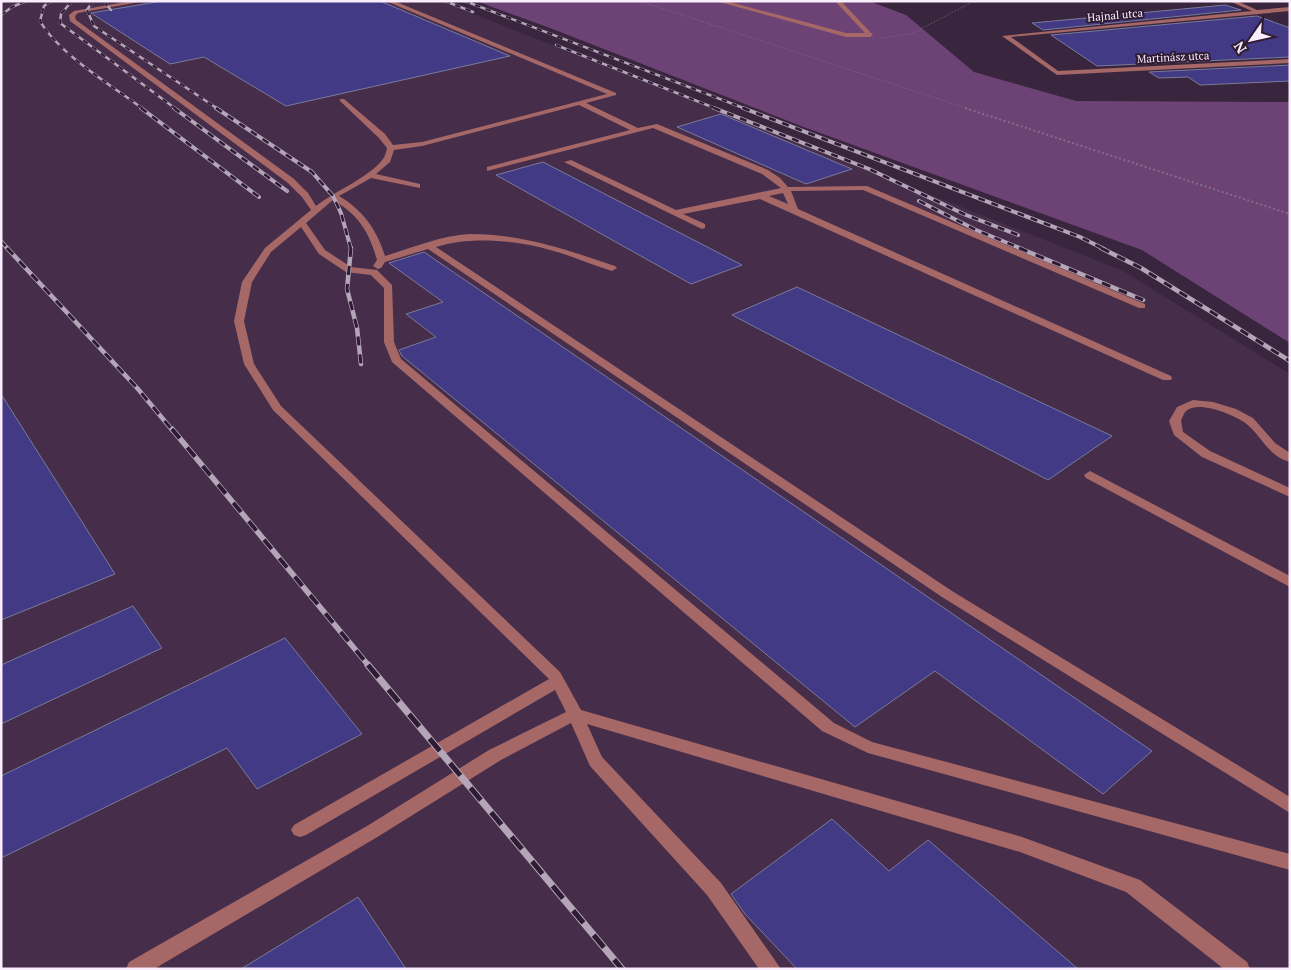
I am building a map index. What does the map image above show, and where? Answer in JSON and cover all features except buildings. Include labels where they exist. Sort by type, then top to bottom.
[{"type":"street","points":[[142,1],[76,12],[72,15],[73,21],[290,180],[305,195],[315,210]]},
{"type":"street","points":[[389,1],[614,94],[422,144],[391,148]]},
{"type":"street","points":[[719,1],[846,35],[870,35]]},
{"type":"street","points":[[838,1],[870,35]]},
{"type":"street","points":[[1232,1],[1259,12]]},
{"type":"street","name":"Hajnal utca","points":[[1057,73],[1005,36],[1290,9]]},
{"type":"street","name":"Martinász utca","points":[[1057,73],[1290,60]]},
{"type":"street","points":[[342,100],[382,136],[391,148]]},
{"type":"street","points":[[580,103],[637,130]]},
{"type":"street","points":[[490,170],[654,126],[765,172],[777,179],[787,189],[794,210]]},
{"type":"street","points":[[391,148],[387,160],[370,175],[332,196],[268,250],[247,282],[239,321],[249,364],[277,408],[555,676],[576,714],[596,761],[714,889],[771,969]]},
{"type":"street","points":[[568,162],[702,226]]},
{"type":"street","points":[[370,175],[417,186]]},
{"type":"street","points":[[674,213],[787,189],[864,188],[1142,306]]},
{"type":"street","points":[[332,196],[351,207],[375,237],[378,266],[389,287],[389,342],[396,360],[828,727],[868,747],[1290,862]]},
{"type":"street","points":[[761,196],[1168,378]]},
{"type":"street","points":[[302,223],[322,252],[349,270],[378,266],[429,246],[470,237],[550,247],[612,268]]},
{"type":"street","points":[[548,237],[586,259]]},
{"type":"street","points":[[429,246],[947,594],[1290,806]]},
{"type":"street","points":[[1290,458],[1271,446],[1249,420],[1232,411],[1209,404],[1193,403],[1181,409],[1175,421],[1178,433],[1206,454],[1290,493]]},
{"type":"street","points":[[1090,475],[1290,582]]},
{"type":"street","points":[[300,830],[558,681]]},
{"type":"street","points":[[136,969],[373,831],[495,755],[576,714],[1022,845],[1133,886],[1240,969]]},
{"type":"path","points":[[640,1],[1290,214]]},
{"type":"path","points":[[870,35],[886,38],[913,33],[974,1]]},
{"type":"shaded area","points":[[1,1],[441,1],[1123,271],[1290,374],[1290,969],[1,969]]},
{"type":"shaded area","points":[[476,1],[869,1],[906,15],[974,72],[1076,101],[1290,102],[1290,343],[1142,250],[801,126]]},
{"type":"railway","points":[[1,15],[12,7],[26,1]]},
{"type":"railway","points":[[51,1],[44,6],[40,21],[49,33],[73,57],[143,109]]},
{"type":"railway","points":[[72,1],[61,14],[60,23],[176,109]]},
{"type":"railway","points":[[93,1],[87,10],[94,26],[218,109]]},
{"type":"railway","points":[[107,1],[106,4],[111,10]]},
{"type":"railway","points":[[445,1],[473,12]]},
{"type":"railway","points":[[465,1],[746,109]]},
{"type":"railway","points":[[556,45],[717,109]]},
{"type":"railway","points":[[141,108],[259,197]]},
{"type":"railway","points":[[174,108],[287,191]]},
{"type":"railway","points":[[216,108],[312,172],[333,196],[341,213],[351,249]]},
{"type":"railway","points":[[714,108],[869,169],[966,215],[1018,235]]},
{"type":"railway","points":[[743,108],[1080,237],[1104,249]]},
{"type":"railway","points":[[919,201],[976,230],[1022,249]]},
{"type":"railway","points":[[1,241],[8,249]]},
{"type":"railway","points":[[7,248],[138,389],[173,431]]},
{"type":"railway","points":[[1019,248],[1143,300]]},
{"type":"railway","points":[[1101,248],[1141,268],[1290,361]]},
{"type":"railway","points":[[351,249],[347,289],[357,328],[361,364]]},
{"type":"railway","points":[[172,429],[369,666]]},
{"type":"railway","points":[[368,665],[622,969]]}]
